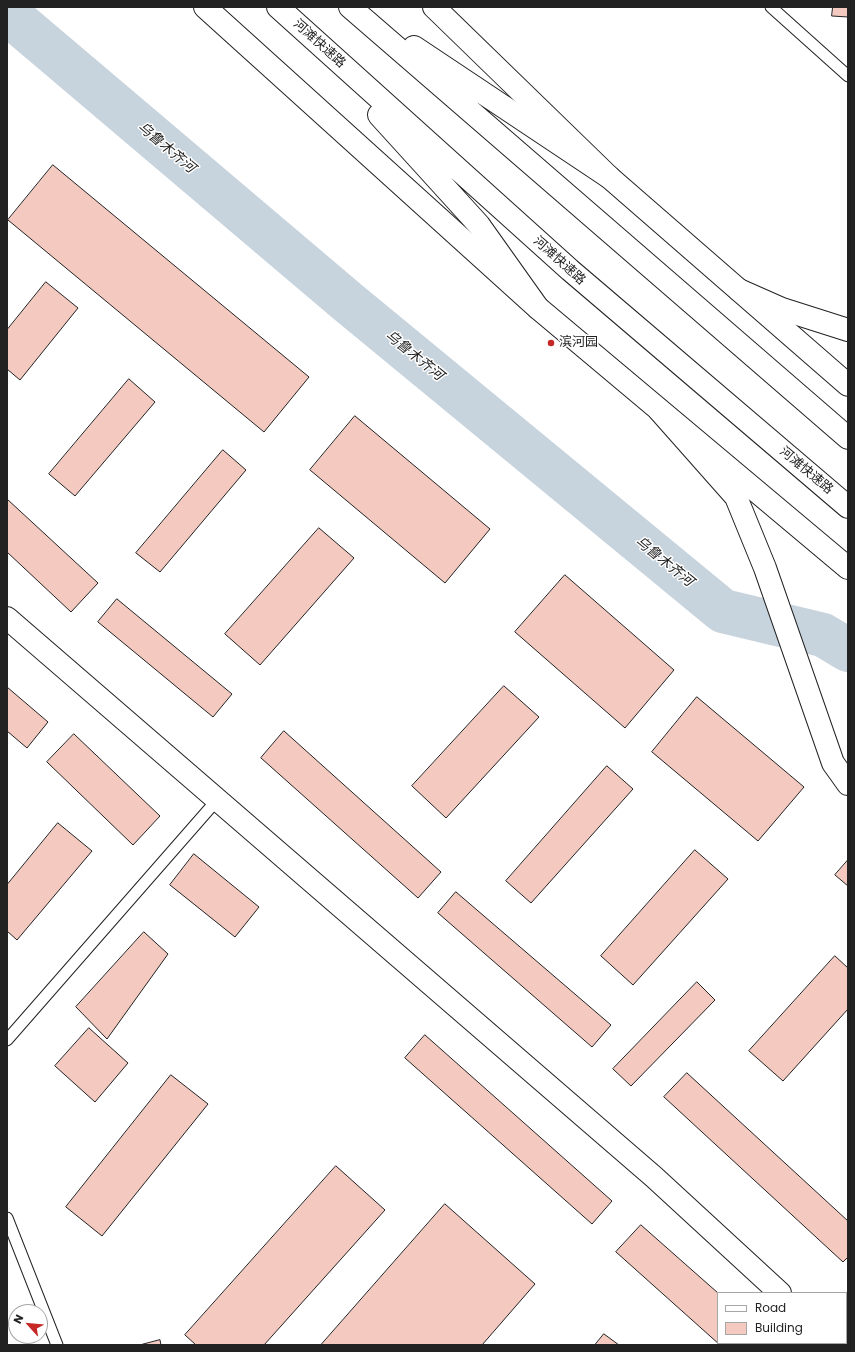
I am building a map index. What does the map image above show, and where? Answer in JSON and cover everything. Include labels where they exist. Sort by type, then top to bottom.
[{"type":"main road","points":[[205,7],[538,308],[848,568]]},
{"type":"main road","name":"河滩快速路","points":[[278,7],[570,270],[848,506]]},
{"type":"main road","points":[[350,7],[848,438]]},
{"type":"main road","points":[[355,7],[609,178]]},
{"type":"main road","points":[[434,7],[609,178],[848,385]]},
{"type":"main road","points":[[299,26],[478,226],[538,308]]},
{"type":"main road","points":[[739,290],[782,309],[848,330]]},
{"type":"main road","points":[[659,410],[736,497],[765,568],[833,763],[848,784]]},
{"type":"main road","points":[[7,618],[654,1177],[779,1292]]},
{"type":"lane","points":[[771,7],[848,76]]},
{"type":"lane","points":[[7,1040],[217,800]]},
{"type":"lane","points":[[7,1218],[56,1345]]},
{"type":"building","points":[[833,7],[848,7],[848,17],[832,16]]},
{"type":"building","points":[[53,165],[309,377],[264,432],[8,220]]},
{"type":"building","points":[[46,282],[78,308],[20,380],[7,369],[7,330]]},
{"type":"building","points":[[129,379],[155,402],[75,496],[49,474]]},
{"type":"building","points":[[355,416],[490,529],[445,583],[310,470]]},
{"type":"building","points":[[223,450],[246,470],[160,572],[136,553]]},
{"type":"building","points":[[7,499],[98,583],[71,612],[7,552]]},
{"type":"building","points":[[319,528],[354,558],[260,665],[225,634]]},
{"type":"building","points":[[565,575],[674,670],[625,728],[515,632]]},
{"type":"building","points":[[117,599],[232,694],[213,717],[98,622]]},
{"type":"building","points":[[504,686],[539,717],[446,818],[412,786]]},
{"type":"building","points":[[7,687],[48,722],[27,748],[7,731]]},
{"type":"building","points":[[697,697],[804,787],[758,841],[652,752]]},
{"type":"building","points":[[284,731],[441,872],[418,898],[261,758]]},
{"type":"building","points":[[74,734],[160,816],[133,845],[47,762]]},
{"type":"building","points":[[607,766],[633,789],[531,903],[506,881]]},
{"type":"building","points":[[58,823],[92,851],[17,940],[7,931],[7,885]]},
{"type":"building","points":[[695,850],[728,879],[633,985],[601,956]]},
{"type":"building","points":[[194,854],[259,907],[235,937],[170,885]]},
{"type":"building","points":[[848,860],[848,886],[835,875]]},
{"type":"building","points":[[456,892],[611,1025],[592,1047],[438,913]]},
{"type":"building","points":[[144,932],[168,954],[107,1039],[76,1007]]},
{"type":"building","points":[[835,956],[848,968],[848,1009],[783,1081],[749,1051]]},
{"type":"building","points":[[697,982],[715,1000],[631,1086],[613,1069]]},
{"type":"building","points":[[89,1028],[128,1063],[95,1102],[55,1066]]},
{"type":"building","points":[[425,1035],[612,1201],[592,1224],[405,1058]]},
{"type":"building","points":[[687,1073],[848,1221],[848,1257],[843,1262],[664,1097]]},
{"type":"building","points":[[171,1075],[208,1104],[102,1236],[66,1207]]},
{"type":"building","points":[[336,1166],[385,1210],[264,1345],[196,1345],[185,1335]]},
{"type":"building","points":[[445,1204],[535,1284],[482,1345],[321,1345]]},
{"type":"building","points":[[641,1225],[717,1292],[717,1342],[616,1252]]},
{"type":"building","points":[[604,1334],[619,1345],[595,1345]]},
{"type":"building","points":[[160,1340],[161,1345],[140,1345]]},
{"type":"building","points":[[719,1344],[776,1345],[720,1345]]},
{"type":"waterway","name":"乌鲁木齐河","points":[[7,13],[349,303],[723,611],[823,635],[848,650]]},
{"type":"place","name":"滨河园","points":[[551,343]]}]
